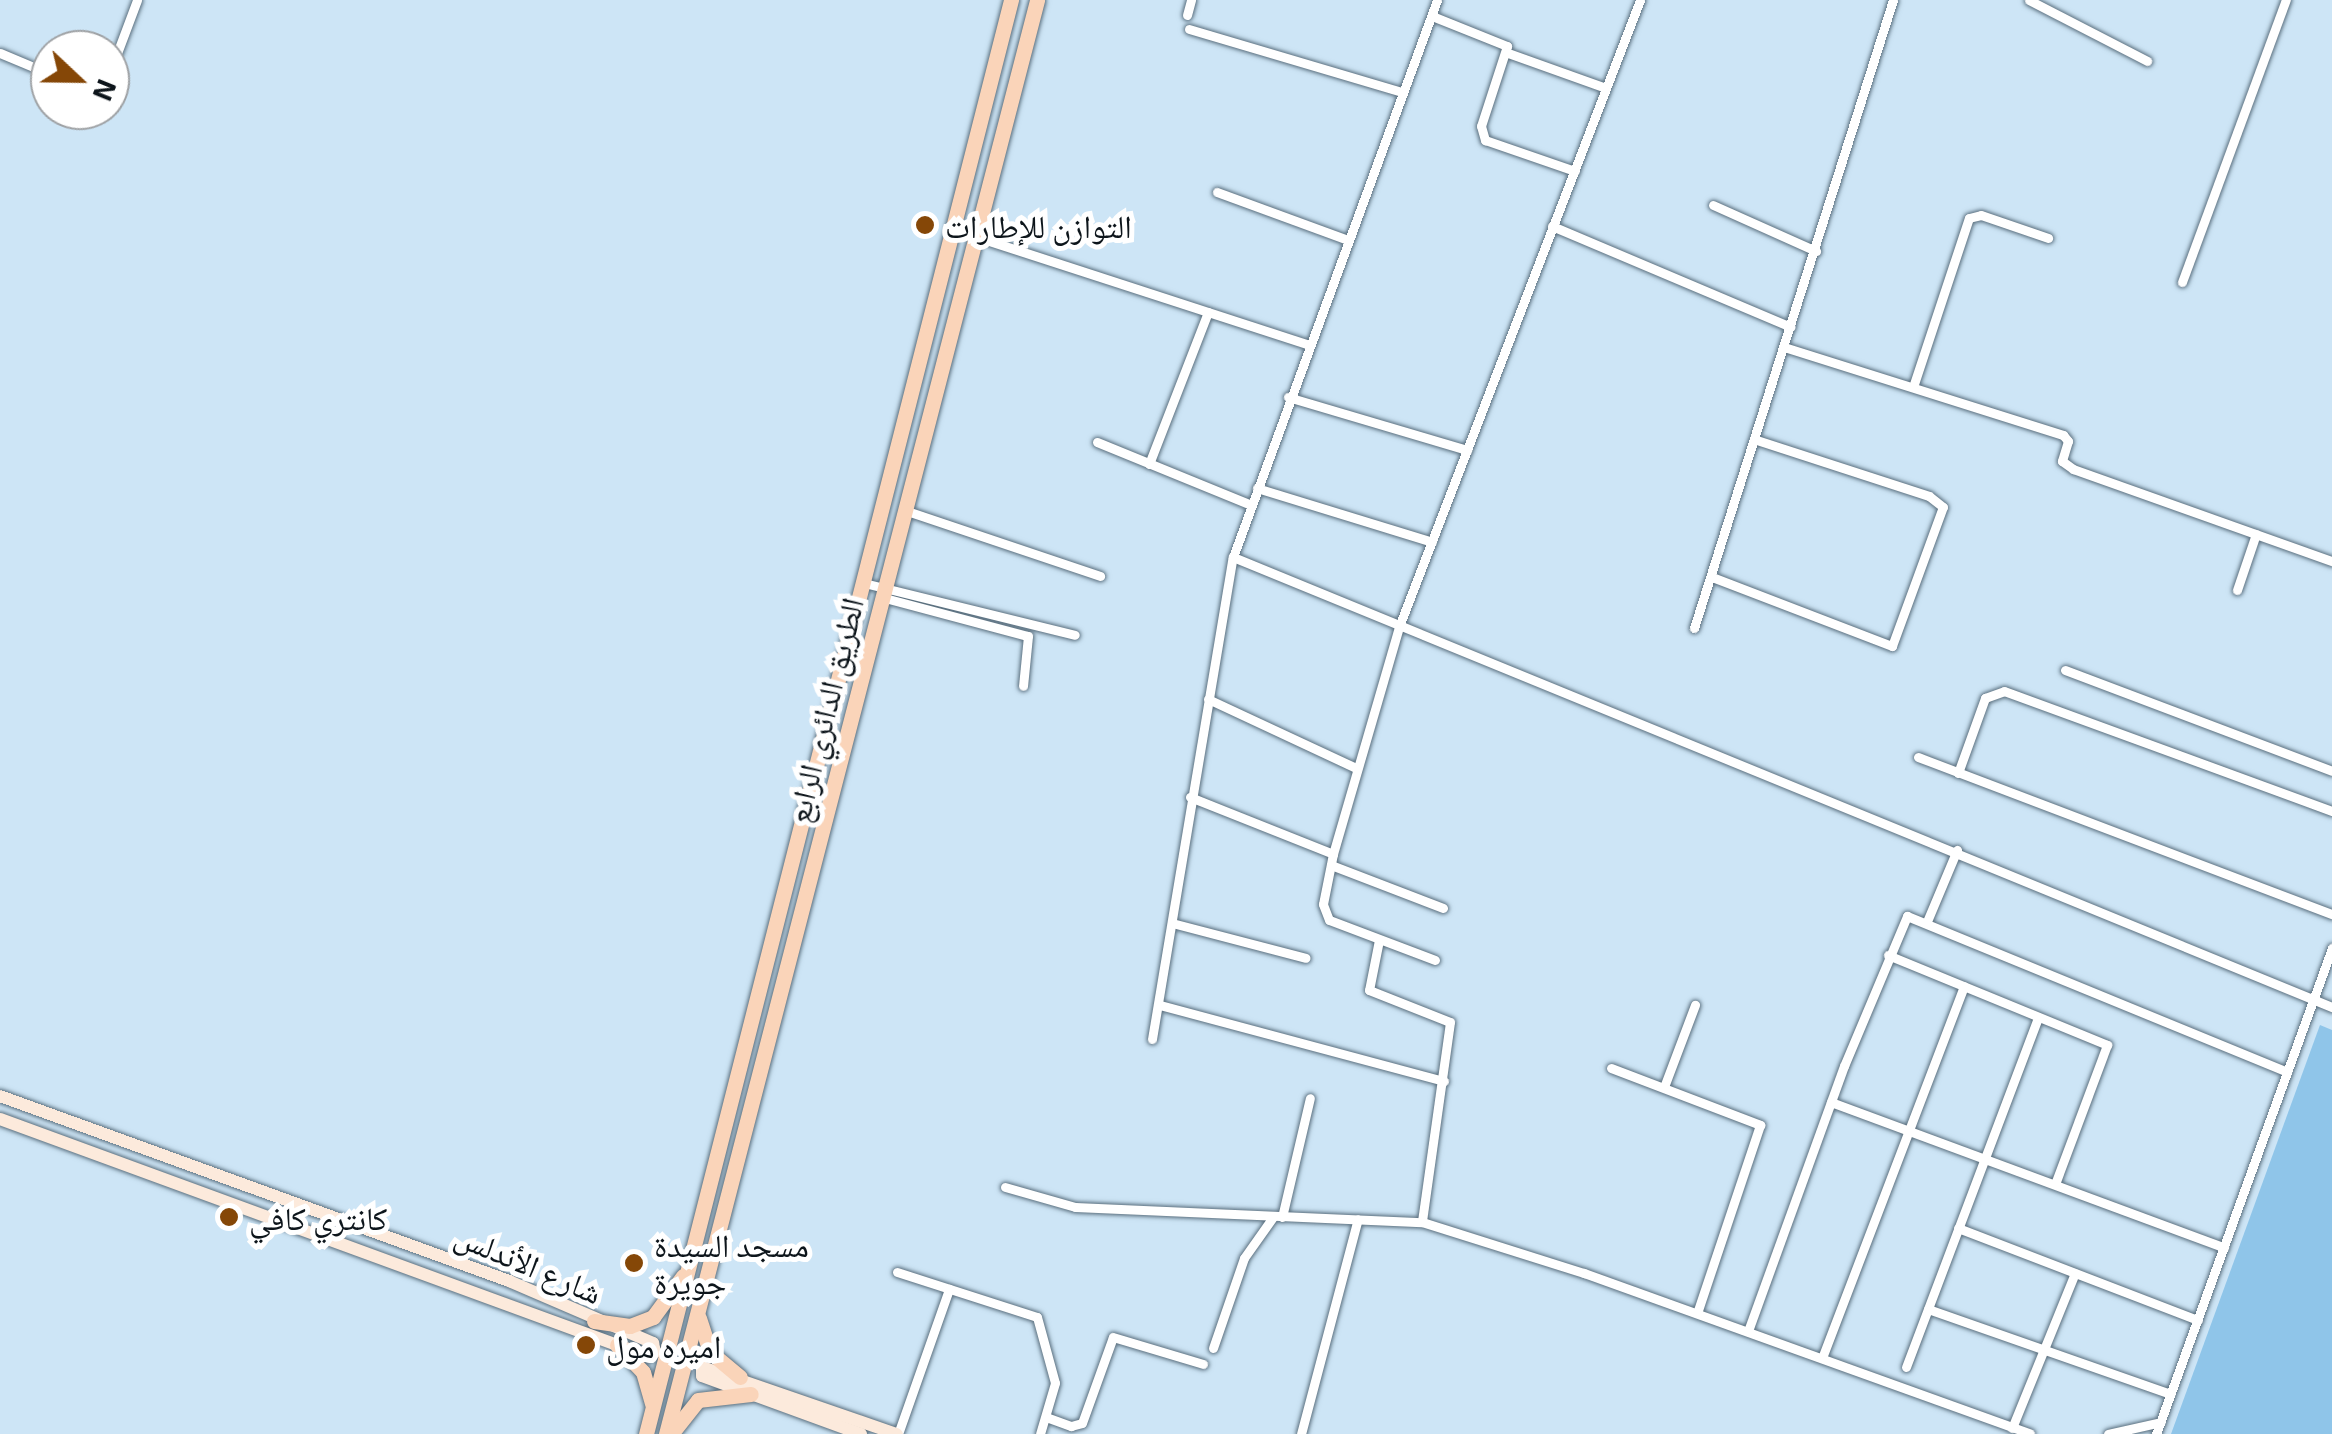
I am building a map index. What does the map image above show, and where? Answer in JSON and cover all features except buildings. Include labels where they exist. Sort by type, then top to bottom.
[{"type":"main road","name":"الطريق الدائري الرابع","points":[[646,1434],[696,1250],[1011,0]]},
{"type":"main road","name":"الطريق الدائري الرابع","points":[[668,1434],[698,1304],[1037,0]]},
{"type":"main road","points":[[937,292],[946,303],[958,301]]},
{"type":"main road","name":"شارع الأندلس","points":[[0,1096],[424,1249],[653,1344],[655,1352],[648,1356],[617,1345],[0,1119]]},
{"type":"main road","points":[[415,1271],[424,1249]]},
{"type":"main road","points":[[594,1321],[630,1326],[653,1317],[696,1250]]},
{"type":"main road","points":[[698,1304],[706,1345],[740,1378]]},
{"type":"main road","points":[[617,1345],[643,1372],[653,1408]]},
{"type":"main road","points":[[861,1434],[700,1372],[706,1365],[898,1434]]},
{"type":"main road","points":[[668,1434],[698,1400],[751,1394]]},
{"type":"street","points":[[125,30],[136,0]]},
{"type":"street","points":[[1187,15],[1190,0]]},
{"type":"street","points":[[1152,1039],[1233,557],[1307,344],[1438,0]]},
{"type":"street","points":[[1435,960],[1329,920],[1324,904],[1332,859],[1400,624],[1640,0]]},
{"type":"street","points":[[1694,628],[1893,0]]},
{"type":"street","points":[[2029,0],[2148,61]]},
{"type":"street","points":[[2182,282],[2286,0]]},
{"type":"street","points":[[1432,16],[1503,43],[1508,52],[1606,88]]},
{"type":"street","points":[[1188,30],[1402,92]]},
{"type":"street","points":[[1508,52],[1482,126],[1485,140],[1574,171]]},
{"type":"street","points":[[0,53],[30,66]]},
{"type":"street","points":[[1217,192],[1348,240]]},
{"type":"street","points":[[1713,205],[1816,250]]},
{"type":"street","points":[[1913,387],[1970,218],[1981,215],[2048,238]]},
{"type":"street","points":[[1552,226],[1792,327]]},
{"type":"street","points":[[974,236],[1307,344]]},
{"type":"street","points":[[1150,464],[1208,312]]},
{"type":"street","points":[[1784,347],[2063,435],[2067,466],[2332,560]]},
{"type":"street","points":[[1288,397],[1467,450]]},
{"type":"street","points":[[1712,577],[1892,646],[1943,508],[1929,496],[1754,440]]},
{"type":"street","points":[[1096,442],[1251,505]]},
{"type":"street","points":[[1257,488],[1432,542]]},
{"type":"street","points":[[904,510],[1100,576]]},
{"type":"street","points":[[2237,590],[2256,534]]},
{"type":"street","points":[[1233,557],[2332,1006]]},
{"type":"street","points":[[864,583],[882,593],[1028,636],[1023,686]]},
{"type":"street","points":[[882,593],[1076,635]]},
{"type":"street","points":[[2065,670],[2332,771]]},
{"type":"street","points":[[1958,773],[1981,706],[2004,691],[2332,812]]},
{"type":"street","points":[[1208,699],[1356,768]]},
{"type":"street","points":[[1918,757],[2332,914]]},
{"type":"street","points":[[1190,796],[1443,908]]},
{"type":"street","points":[[1928,919],[1957,850]]},
{"type":"street","points":[[1748,1332],[1831,1102],[1904,918],[1928,919],[2288,1072]]},
{"type":"street","points":[[1172,923],[1306,958]]},
{"type":"street","points":[[1379,940],[1369,990],[1450,1022],[1422,1222]]},
{"type":"street","points":[[2156,1434],[2332,948]]},
{"type":"street","points":[[1888,956],[2108,1048],[2055,1184]]},
{"type":"street","points":[[1822,1358],[1964,986]]},
{"type":"street","points":[[1160,1004],[1444,1081]]},
{"type":"street","points":[[1664,1088],[1695,1005]]},
{"type":"street","points":[[1906,1367],[2038,1016]]},
{"type":"street","points":[[1610,1068],[1757,1122],[1761,1130],[1697,1313]]},
{"type":"street","points":[[1213,1348],[1244,1258],[1277,1217],[1310,1098]]},
{"type":"street","points":[[1831,1102],[2224,1247]]},
{"type":"street","points":[[1005,1187],[1075,1206],[1422,1222],[1697,1313],[2030,1434]]},
{"type":"street","points":[[1301,1434],[1358,1218]]},
{"type":"street","points":[[1958,1228],[2198,1320]]},
{"type":"street","points":[[896,1272],[1037,1317],[1055,1383],[1040,1434]]},
{"type":"street","points":[[2012,1428],[2075,1273]]},
{"type":"street","points":[[898,1434],[949,1289]]},
{"type":"street","points":[[1928,1309],[2171,1394]]},
{"type":"street","points":[[1046,1417],[1071,1426],[1082,1423],[1106,1343],[1113,1337],[1203,1364]]},
{"type":"street","points":[[2108,1434],[2161,1422]]},
{"type":"shaded area","points":[[2320,1025],[2332,1030],[2332,1434],[2171,1434]]},
{"type":"place","name":"التوازن للإطارات","points":[[925,225]]},
{"type":"place","name":"كانتري كافي","points":[[229,1217]]},
{"type":"place","name":"مسجد السيدة جويرة","points":[[634,1263]]},
{"type":"place","name":"اميره مول","points":[[586,1345]]}]
